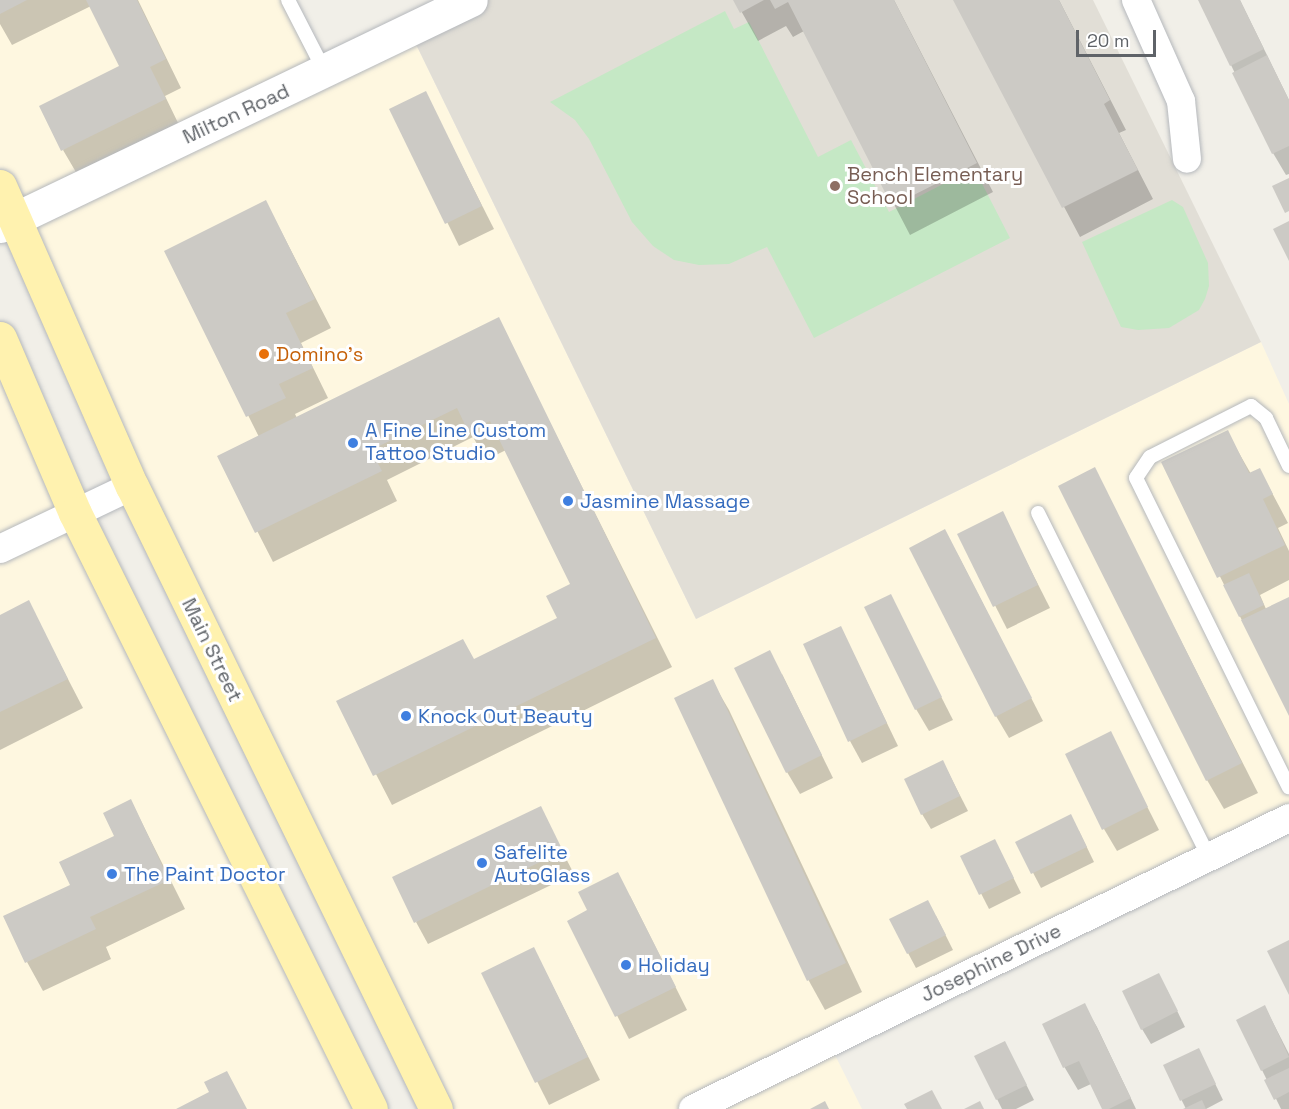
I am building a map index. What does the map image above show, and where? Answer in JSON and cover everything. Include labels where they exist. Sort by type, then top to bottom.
[{"type":"main road","name":"Main Street","points":[[0,186],[7,223],[132,486],[436,1109]]},
{"type":"main road","points":[[0,339],[75,513],[371,1109]]},
{"type":"street","name":"Milton Road","points":[[7,223],[471,0]]},
{"type":"street","points":[[1136,0],[1181,100],[1187,159]]},
{"type":"street","points":[[0,549],[132,486]]},
{"type":"street","name":"Josephine Drive","points":[[693,1109],[1289,818]]},
{"type":"lane","points":[[288,0],[325,72]]},
{"type":"lane","points":[[1289,466],[1266,418],[1251,406],[1150,457],[1136,478],[1289,787]]},
{"type":"lane","points":[[1038,513],[1209,857]]},
{"type":"shaded area","points":[[0,0],[288,0],[325,71],[409,30],[696,619],[1261,342],[1289,404],[1289,817],[829,1043],[862,1109],[436,1109],[0,186]]},
{"type":"shaded area","name":"Bench Elementary School","points":[[472,0],[1093,0],[1261,342],[696,619],[409,30]]},
{"type":"shaded area","points":[[0,339],[371,1109],[0,1109]]},
{"type":"green space","points":[[725,11],[734,29],[749,22],[818,157],[851,140],[889,212],[974,168],[1010,238],[814,338],[767,247],[729,264],[699,265],[674,260],[653,246],[632,222],[589,139],[575,120],[550,102]]},
{"type":"green space","points":[[1172,200],[1183,207],[1208,263],[1209,286],[1205,299],[1199,310],[1169,328],[1138,330],[1121,327],[1082,242]]},
{"type":"building","points":[[0,0],[27,0],[0,14]]},
{"type":"building","points":[[86,0],[137,0],[166,59],[150,67],[166,99],[61,151],[39,106],[119,66]]},
{"type":"building","points":[[733,0],[764,0],[740,13]]},
{"type":"building","points":[[770,0],[894,0],[977,163],[892,206],[788,2],[775,9]]},
{"type":"building","points":[[953,0],[1059,0],[1110,100],[1104,104],[1138,170],[1062,208]]},
{"type":"building","points":[[1198,0],[1240,0],[1264,49],[1230,66]]},
{"type":"building","points":[[1267,55],[1289,100],[1289,146],[1272,154],[1232,73]]},
{"type":"building","points":[[426,91],[482,206],[445,224],[389,109]]},
{"type":"building","points":[[1289,178],[1289,211],[1285,213],[1272,186]]},
{"type":"building","points":[[266,200],[315,299],[286,313],[313,368],[279,384],[286,398],[246,417],[164,251]]},
{"type":"building","points":[[1289,221],[1289,261],[1273,229]]},
{"type":"building","points":[[499,317],[656,638],[373,776],[336,701],[463,639],[474,659],[557,618],[546,596],[570,584],[490,421],[468,431],[457,408],[371,450],[382,471],[255,533],[217,456]]},
{"type":"building","points":[[1228,430],[1249,473],[1260,468],[1273,494],[1263,499],[1285,545],[1217,578],[1161,462]]},
{"type":"building","points":[[1095,467],[1242,763],[1206,781],[1058,486]]},
{"type":"building","points":[[1003,511],[1038,585],[993,607],[957,534]]},
{"type":"building","points":[[945,529],[1032,698],[995,717],[909,548]]},
{"type":"building","points":[[1249,573],[1264,605],[1239,617],[1223,585]]},
{"type":"building","points":[[891,594],[942,697],[915,710],[864,607]]},
{"type":"building","points":[[1289,597],[1289,716],[1241,620]]},
{"type":"building","points":[[29,600],[68,679],[0,712],[0,615]]},
{"type":"building","points":[[841,626],[887,723],[848,742],[803,644]]},
{"type":"building","points":[[770,650],[822,755],[786,773],[734,668]]},
{"type":"building","points":[[713,679],[846,963],[807,981],[674,698]]},
{"type":"building","points":[[1111,731],[1148,807],[1102,830],[1065,754]]},
{"type":"building","points":[[943,760],[960,796],[921,815],[904,779]]},
{"type":"building","points":[[131,799],[169,880],[90,917],[96,929],[25,963],[3,916],[70,885],[59,862],[114,836],[103,813]]},
{"type":"building","points":[[541,806],[563,851],[414,923],[392,877]]},
{"type":"building","points":[[1071,814],[1087,847],[1031,874],[1015,842]]},
{"type":"building","points":[[995,839],[1014,878],[979,895],[960,856]]},
{"type":"building","points":[[618,872],[676,987],[615,1017],[567,921],[587,910],[578,892]]},
{"type":"building","points":[[928,900],[946,935],[907,954],[889,919]]},
{"type":"building","points":[[1289,940],[1289,995],[1267,951]]},
{"type":"building","points":[[534,947],[588,1057],[535,1083],[481,973]]},
{"type":"building","points":[[1159,973],[1178,1011],[1141,1030],[1122,991]]},
{"type":"building","points":[[1085,1003],[1131,1098],[1109,1109],[1102,1109],[1079,1061],[1063,1068],[1042,1024]]},
{"type":"building","points":[[1265,1005],[1289,1057],[1261,1071],[1236,1020]]},
{"type":"building","points":[[1005,1041],[1027,1085],[996,1100],[974,1056]]},
{"type":"building","points":[[1199,1048],[1216,1084],[1180,1101],[1163,1065]]},
{"type":"building","points":[[1289,1068],[1289,1092],[1274,1100],[1264,1080]]},
{"type":"building","points":[[227,1071],[247,1109],[176,1109],[209,1092],[204,1082]]},
{"type":"building","points":[[932,1090],[942,1109],[907,1109],[904,1104]]},
{"type":"building","points":[[1202,1100],[1206,1109],[1183,1109]]},
{"type":"building","points":[[825,1101],[829,1109],[810,1109]]},
{"type":"building","points":[[980,1101],[984,1109],[964,1109]]},
{"type":"place","name":"Bench Elementary School","points":[[835,186]]},
{"type":"place","name":"Domino's","points":[[264,354]]},
{"type":"place","name":"A Fine Line Custom Tattoo Studio","points":[[353,443]]},
{"type":"place","name":"Jasmine Massage","points":[[568,501]]},
{"type":"place","name":"Knock Out Beauty","points":[[406,716]]},
{"type":"place","name":"Safelite AutoGlass","points":[[482,863]]},
{"type":"place","name":"The Paint Doctor","points":[[112,874]]},
{"type":"place","name":"Holiday","points":[[626,965]]}]
